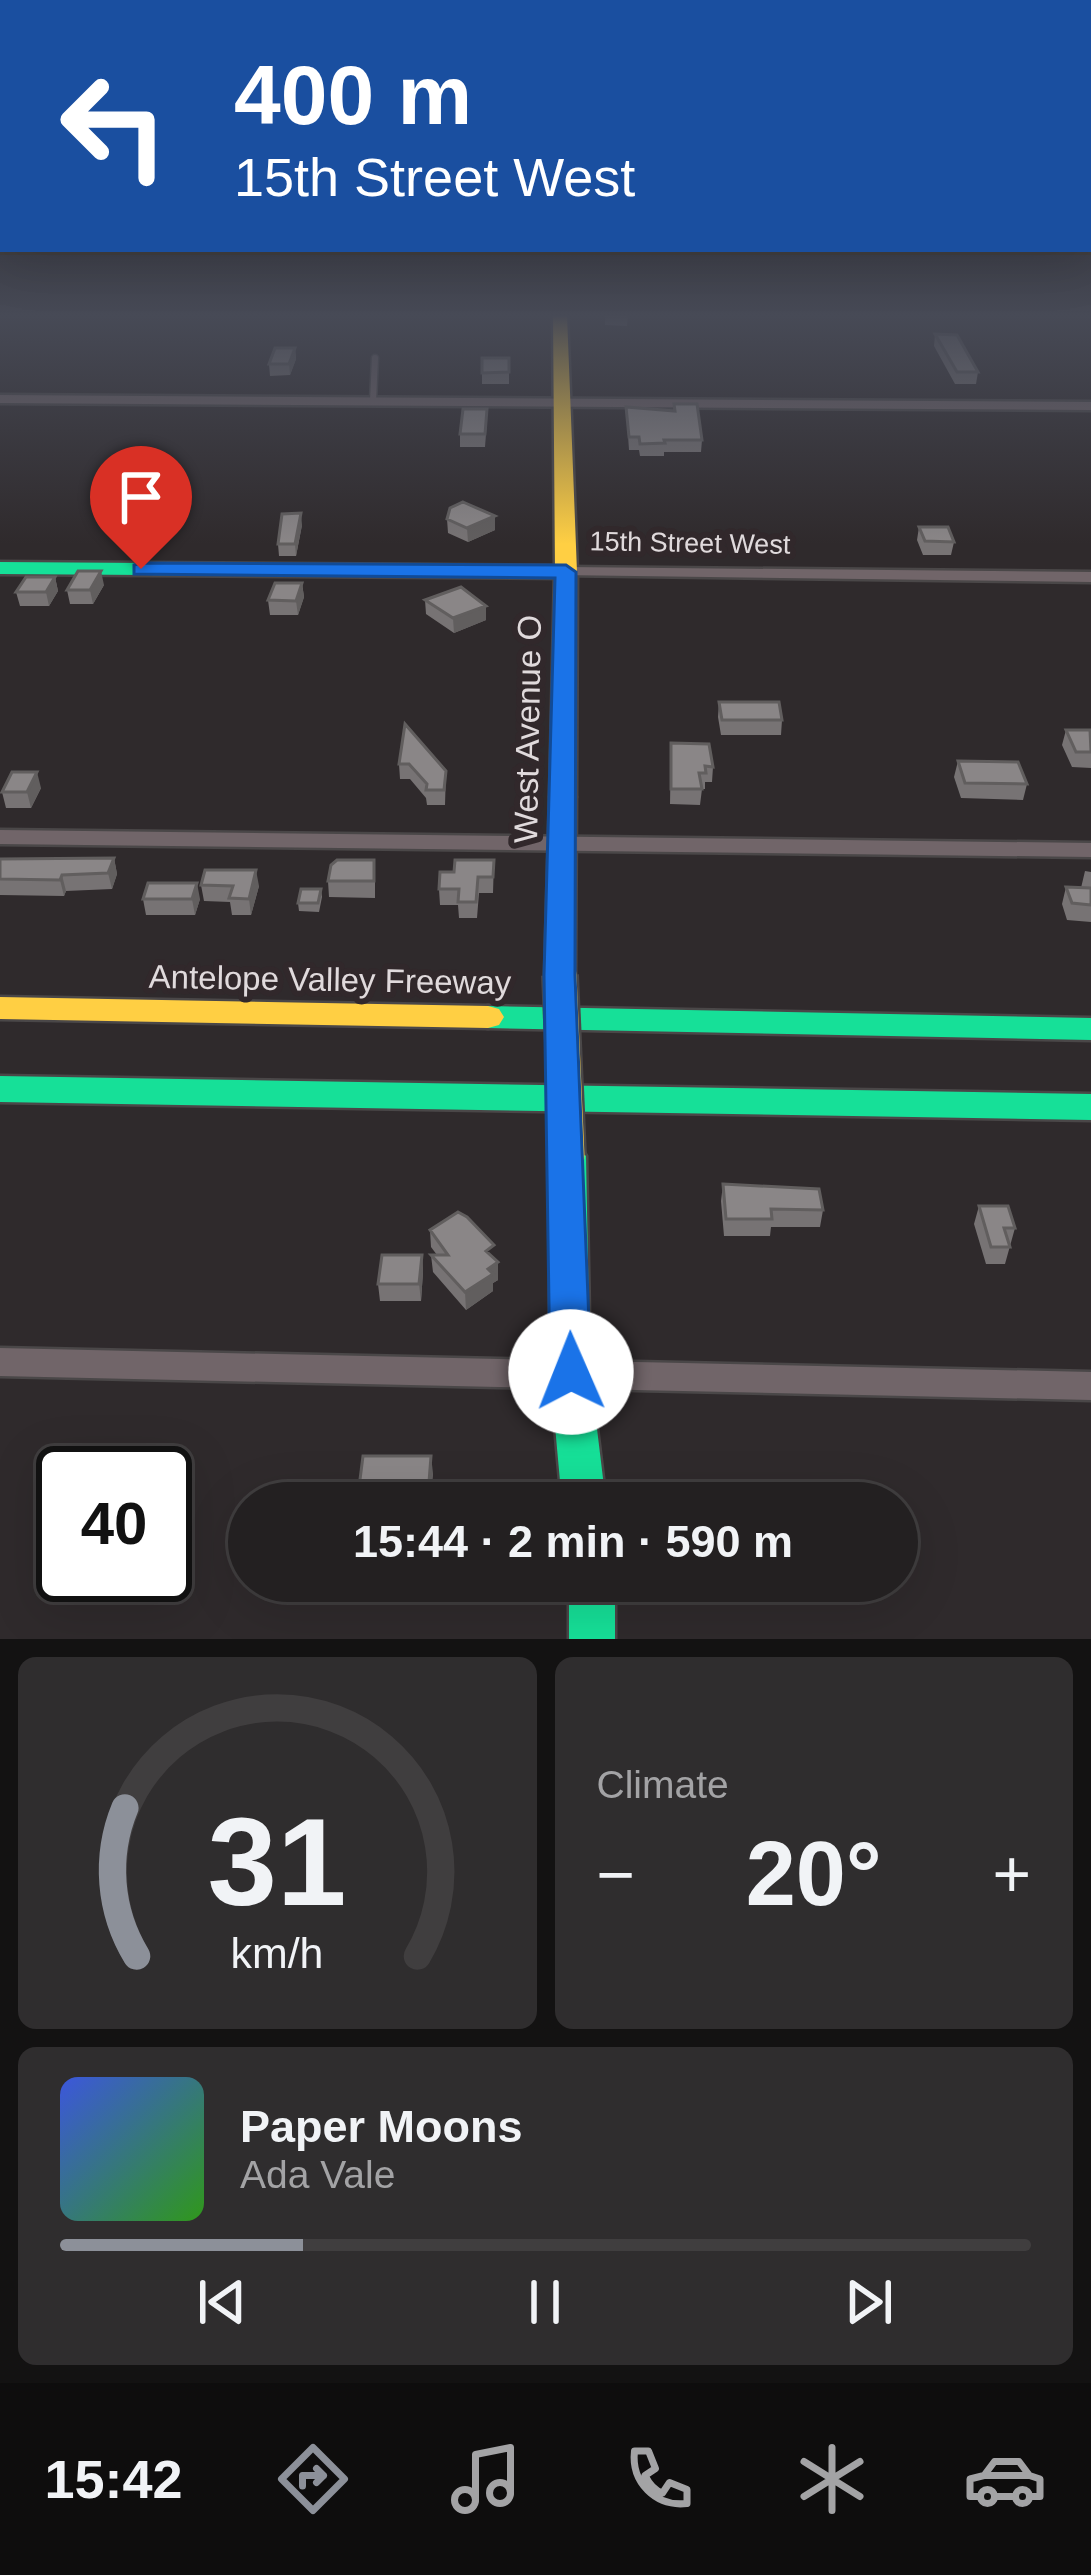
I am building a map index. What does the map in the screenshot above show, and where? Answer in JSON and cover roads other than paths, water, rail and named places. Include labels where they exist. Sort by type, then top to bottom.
[{"type":"main road","name":"West Avenue O","points":[[562,391],[566,572],[560,975],[571,1372],[582,1482]]},
{"type":"main road","name":"15th Street West","points":[[0,568],[566,572]]},
{"type":"main road","name":"Antelope Valley Freeway","points":[[0,1008],[1091,1029]]},
{"type":"main road","points":[[0,1089],[1091,1107]]},
{"type":"main road","points":[[592,1602],[592,1639]]},
{"type":"street","points":[[0,399],[1091,406]]},
{"type":"street","name":"15th Street West","points":[[566,572],[1091,577]]},
{"type":"street","points":[[0,836],[1091,850]]},
{"type":"street","points":[[0,1362],[1091,1386]]},
{"type":"lane","points":[[374,391],[374,401]]}]
